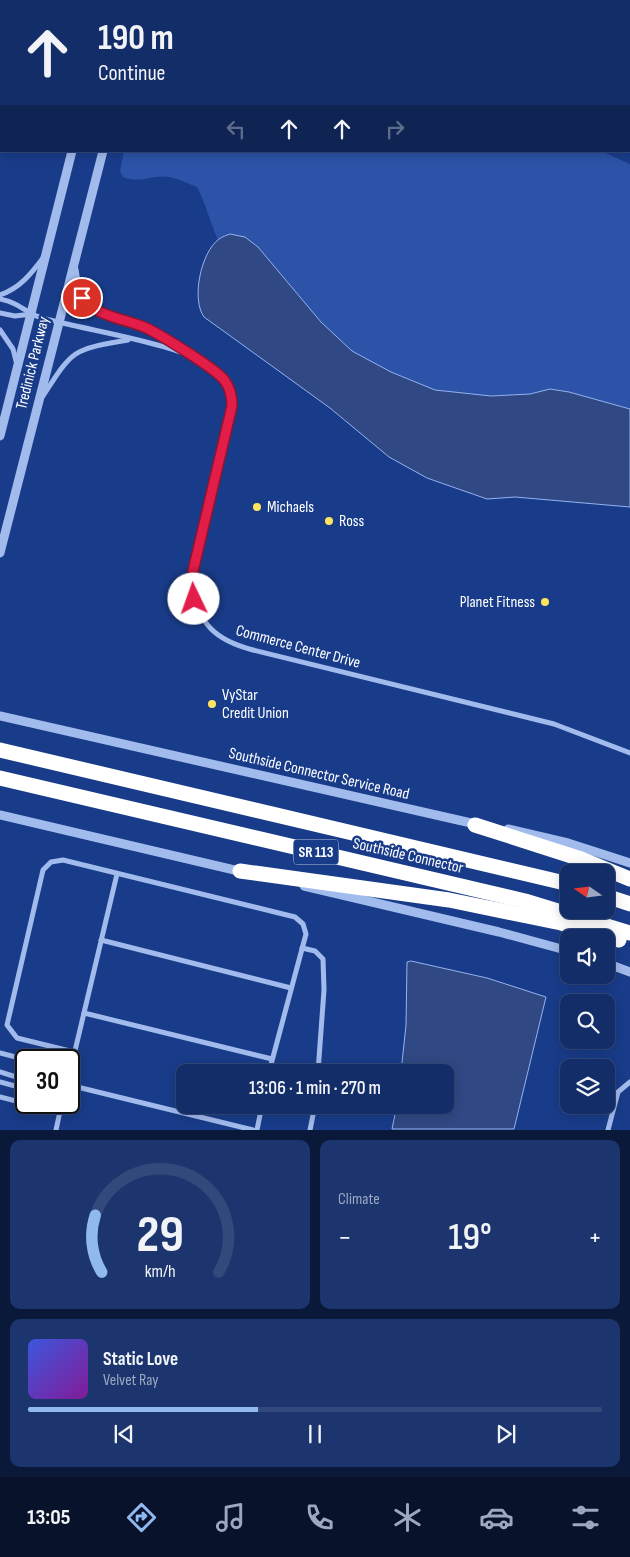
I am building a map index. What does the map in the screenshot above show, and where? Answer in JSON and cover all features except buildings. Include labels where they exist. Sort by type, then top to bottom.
[{"type":"highway","name":"Southside Connector","points":[[0,750],[560,882]]},
{"type":"highway","name":"Southside Connector","points":[[0,778],[525,901],[630,933]]},
{"type":"highway","points":[[474,825],[572,856],[630,880]]},
{"type":"highway","points":[[240,871],[449,900],[560,923],[630,943]]},
{"type":"highway","points":[[615,899],[630,904]]},
{"type":"street","name":"Tredinick Parkway","points":[[0,436],[72,152]]},
{"type":"street","name":"Tredinick Parkway","points":[[0,553],[103,152]]},
{"type":"street","points":[[0,295],[17,287],[28,278],[47,253]]},
{"type":"street","points":[[75,261],[78,288],[88,305],[104,314],[145,328],[186,353]]},
{"type":"street","name":"Commerce Center Drive","points":[[0,299],[18,304],[32,314],[59,322],[186,353],[213,368],[225,380],[232,396],[232,406],[192,584],[194,599],[202,617],[214,632],[233,645],[554,724],[630,753]]},
{"type":"street","name":"Commerce Center Drive","points":[[0,313],[16,316],[32,314]]},
{"type":"street","points":[[0,330],[13,349],[18,368]]},
{"type":"street","points":[[39,402],[63,365],[77,352],[131,340]]},
{"type":"street","name":"Southside Connector Service Road","points":[[0,716],[474,825],[525,832],[630,863]]},
{"type":"street","points":[[0,816],[499,932],[560,949]]},
{"type":"street","points":[[62,1049],[16,1038],[7,1024],[43,870],[51,862],[62,860],[295,917],[303,924],[306,934],[271,1064]]},
{"type":"street","points":[[75,1049],[117,874]]},
{"type":"street","points":[[101,940],[291,988]]},
{"type":"street","points":[[302,948],[315,951],[323,959],[324,990],[319,1064]]},
{"type":"street","points":[[615,966],[630,972]]},
{"type":"street","points":[[84,1012],[272,1059]]},
{"type":"street","points":[[0,1053],[15,1057]]},
{"type":"street","points":[[0,1072],[15,1077]]},
{"type":"street","points":[[0,1082],[15,1086]]},
{"type":"street","points":[[608,1130],[618,1092],[630,1082]]},
{"type":"street","points":[[80,1088],[255,1130],[259,1114]]},
{"type":"street","points":[[0,1097],[15,1101]]},
{"type":"street","points":[[56,1130],[59,1114]]},
{"type":"street","points":[[310,1130],[313,1114]]},
{"type":"shaded area","points":[[124,152],[603,152],[630,164],[630,409],[569,392],[551,389],[530,394],[491,396],[435,390],[391,372],[352,351],[321,322],[258,247],[230,234],[218,240],[197,187],[163,176],[136,180],[130,179],[123,177],[120,171]]},
{"type":"shaded area","points":[[230,234],[245,237],[258,247],[321,322],[352,351],[391,372],[435,390],[491,396],[530,394],[550,389],[569,392],[630,409],[630,507],[515,497],[487,499],[427,478],[389,457],[330,408],[204,317],[198,299],[198,288],[203,265],[213,245],[219,239]]},
{"type":"shaded area","points":[[411,961],[487,978],[546,997],[514,1129],[392,1129],[395,1114],[454,1114],[454,1064],[402,1064],[406,1025],[407,962]]},
{"type":"place","name":"Michaels","points":[[257,507]]},
{"type":"place","name":"Ross","points":[[329,521]]},
{"type":"place","name":"Planet Fitness","points":[[545,602]]},
{"type":"place","name":"VyStar Credit Union","points":[[212,704]]},
{"type":"route","points":[[82,298],[96,310],[145,328],[213,368],[225,380],[232,396],[232,406],[193,571],[194,599]]}]
